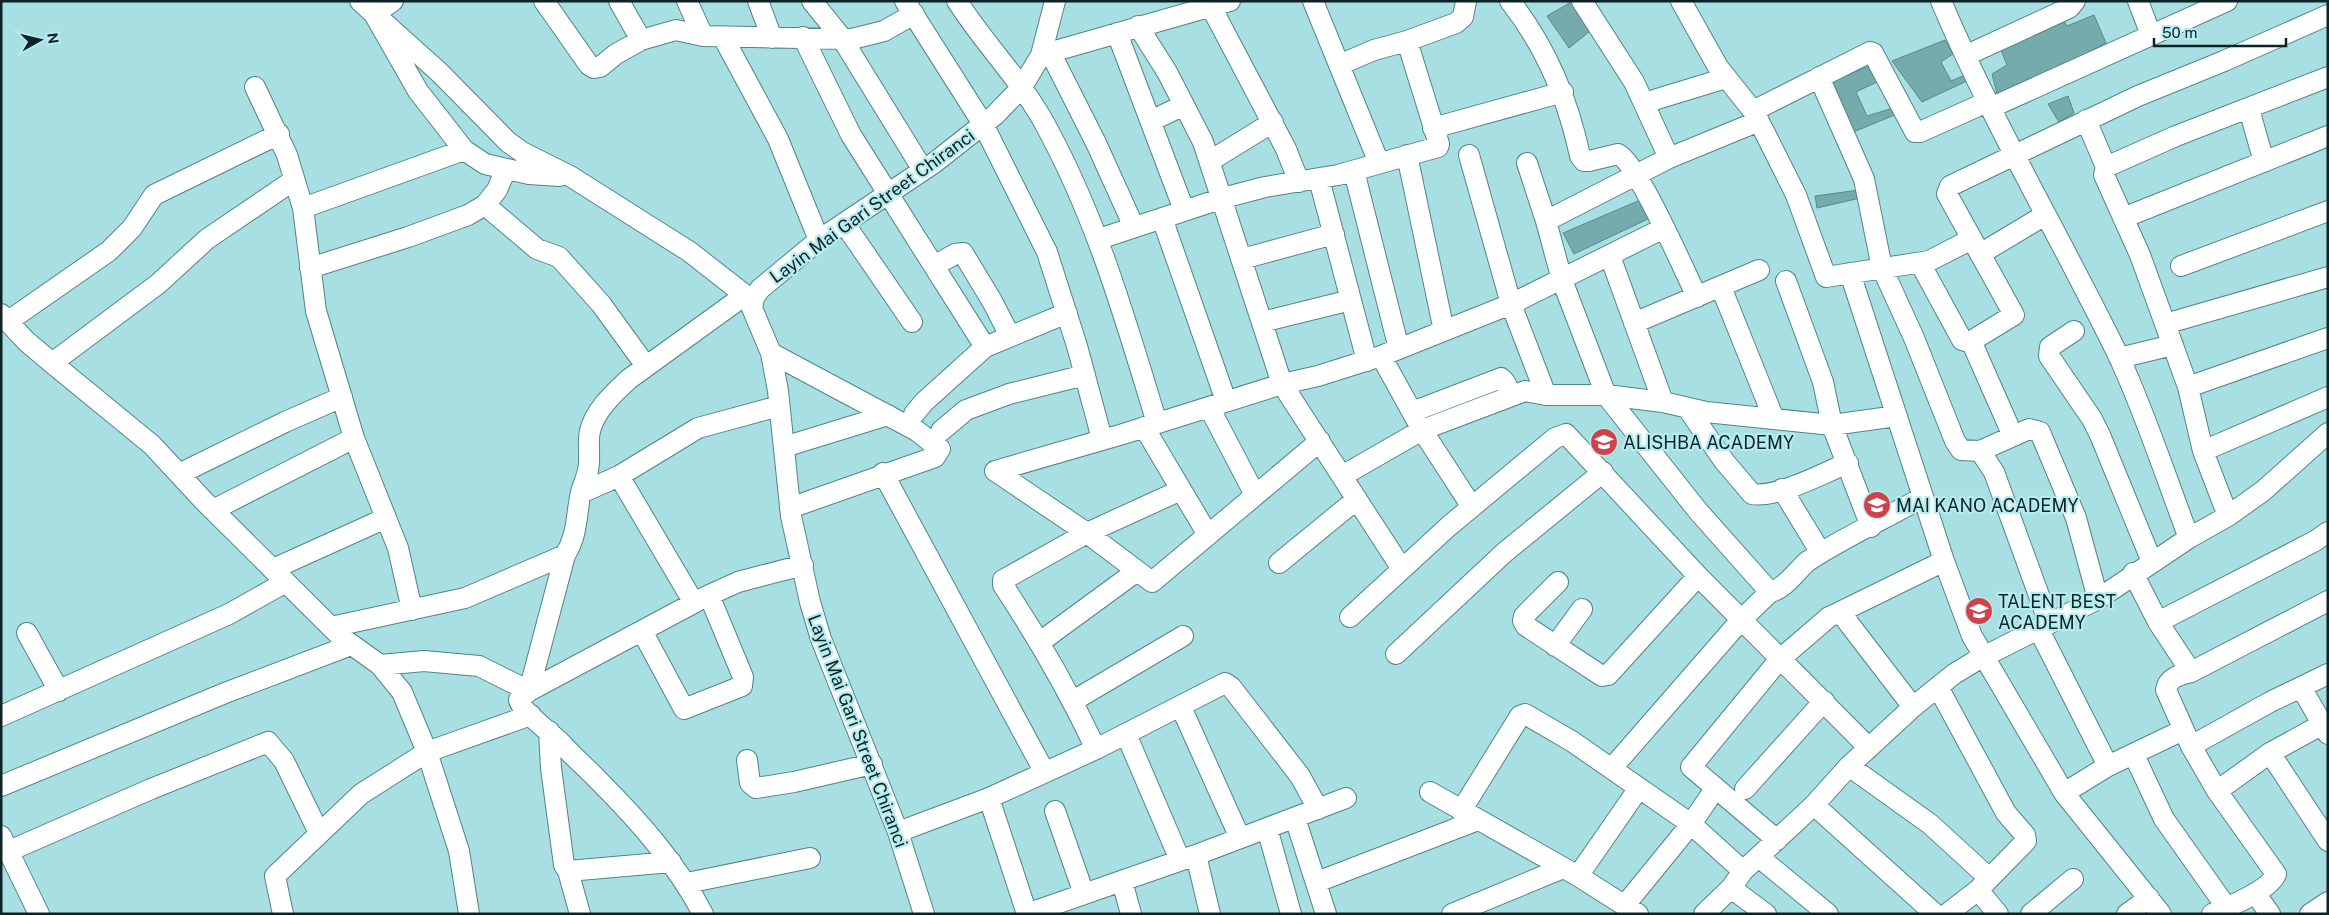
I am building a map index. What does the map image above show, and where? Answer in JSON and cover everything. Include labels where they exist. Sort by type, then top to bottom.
[{"type":"street","points":[[367,7],[393,1]]},
{"type":"street","points":[[544,1],[589,65],[594,68],[600,67],[616,54],[641,40],[676,30],[703,36],[723,37],[860,38],[884,31],[910,8],[982,124],[1047,252],[1085,375],[1102,439]]},
{"type":"street","points":[[619,1],[641,40]]},
{"type":"street","points":[[687,1],[703,36]]},
{"type":"street","points":[[758,1],[772,38]]},
{"type":"street","points":[[812,1],[841,37],[923,170]]},
{"type":"street","points":[[957,1],[1022,86],[1047,128],[1099,239],[1151,425],[1181,490],[1208,535]]},
{"type":"street","name":"Layin Mai Gari Street Chiranci","points":[[924,914],[898,832],[821,639],[790,508],[780,406],[771,353],[749,296],[819,240],[923,170],[995,115],[1022,86],[1045,54],[1055,1]]},
{"type":"street","points":[[1313,1],[1379,164]]},
{"type":"street","points":[[1339,66],[1374,50],[1407,41],[1456,23],[1463,17],[1466,1]]},
{"type":"street","points":[[1510,1],[1532,32],[1563,92],[1580,156],[1584,161],[1618,154],[1623,157],[1637,176],[1697,297]]},
{"type":"street","points":[[1582,1],[1644,103],[1669,158]]},
{"type":"street","points":[[1681,1],[1726,78],[1756,116],[1796,195],[1825,276],[1929,261],[1976,247],[2045,215]]},
{"type":"street","points":[[1941,1],[2013,155],[2119,358],[2188,538]]},
{"type":"street","points":[[1967,55],[2069,8],[2075,1]]},
{"type":"street","points":[[2138,1],[2151,34]]},
{"type":"street","points":[[1134,227],[1096,143],[1045,54],[1217,3],[1286,149],[1299,182]]},
{"type":"street","points":[[1546,221],[1756,116],[1819,77],[1865,53],[1873,53],[1915,132],[1920,132],[1989,105],[2217,3]]},
{"type":"street","points":[[367,7],[418,91],[464,150],[485,164],[506,170],[529,174],[570,176]]},
{"type":"street","points":[[367,7],[440,73],[508,142],[522,152],[570,176],[690,252],[749,296],[646,366],[612,394],[598,414],[590,431],[589,470],[581,493],[576,530],[572,544],[565,555],[529,691]]},
{"type":"street","points":[[1972,343],[1973,340],[2014,315],[1947,194],[1947,190],[2013,155],[2086,120],[2328,14]]},
{"type":"street","points":[[1138,26],[1167,72],[1203,142],[1223,198],[1282,384],[1402,569]]},
{"type":"street","points":[[1117,32],[1184,210]]},
{"type":"street","points":[[723,37],[778,139],[819,240]]},
{"type":"street","points":[[803,37],[851,135],[984,347]]},
{"type":"street","points":[[1099,239],[1223,198],[1354,171],[1438,147],[1407,41]]},
{"type":"street","points":[[1819,77],[1864,179],[1882,268],[1914,338],[1955,441],[1962,450],[1980,451],[2029,429],[2040,432],[2073,510],[2098,599]]},
{"type":"street","points":[[2106,168],[2176,136],[2328,77]]},
{"type":"street","points":[[1644,103],[1726,78]]},
{"type":"street","points":[[255,88],[279,134],[303,208],[316,311],[354,438],[402,562],[412,610]]},
{"type":"street","points":[[1433,128],[1563,92]]},
{"type":"street","points":[[1151,121],[1184,105]]},
{"type":"street","points":[[2249,109],[2264,162]]},
{"type":"street","points":[[2086,120],[2106,168],[2104,175],[2140,255],[2173,345],[2188,387],[2203,451],[2228,516]]},
{"type":"street","points":[[1210,161],[1273,122]]},
{"type":"street","points":[[279,134],[154,195],[132,228],[109,251],[4,318],[52,363],[152,445],[279,576],[351,645],[380,665],[402,692],[427,752],[459,851],[469,914]]},
{"type":"street","points":[[2123,218],[2328,136]]},
{"type":"street","points":[[303,208],[464,150]]},
{"type":"street","points":[[1469,155],[1511,304],[1546,396]]},
{"type":"street","points":[[1407,156],[1444,331]]},
{"type":"street","points":[[1527,163],[1546,221],[1562,280],[1606,395],[1698,511],[1770,592]]},
{"type":"street","points":[[310,268],[408,237],[468,215],[485,205],[498,190],[506,170]]},
{"type":"street","points":[[1354,171],[1382,355]]},
{"type":"street","points":[[1319,179],[1351,300],[1422,430],[1472,506]]},
{"type":"street","points":[[52,363],[158,284],[208,239],[294,180]]},
{"type":"street","points":[[485,205],[537,249],[559,257],[601,304],[646,366]]},
{"type":"street","points":[[2181,266],[2328,211]]},
{"type":"street","points":[[1162,218],[1218,404],[1255,495]]},
{"type":"street","points":[[844,223],[912,322]]},
{"type":"street","points":[[1320,441],[1152,582],[1088,533],[995,470],[1151,425],[1282,384],[1318,376],[1382,355],[1511,304],[1664,228]]},
{"type":"street","points":[[1242,259],[1334,234]]},
{"type":"street","points":[[934,266],[954,254],[963,253],[992,301],[1010,336]]},
{"type":"street","points":[[1610,256],[1663,402]]},
{"type":"street","points":[[1920,263],[1962,340],[1972,343],[2013,436]]},
{"type":"street","points":[[1634,323],[1759,270]]},
{"type":"street","points":[[1850,273],[1960,609],[1983,657],[2064,793],[2155,906],[2127,914]]},
{"type":"street","points":[[2165,324],[2328,277]]},
{"type":"street","points":[[1786,281],[1823,382],[1832,425],[1871,527]]},
{"type":"street","points":[[1721,287],[1774,419]]},
{"type":"street","points":[[1262,322],[1351,300]]},
{"type":"street","points":[[914,414],[924,402],[984,347],[1067,314]]},
{"type":"street","points":[[2074,331],[2050,347],[2049,356],[2092,419],[2152,562]]},
{"type":"street","points":[[2188,387],[2328,338]]},
{"type":"street","points":[[2119,358],[2173,345]]},
{"type":"street","points":[[771,353],[917,431],[940,449],[935,457],[790,508]]},
{"type":"street","points":[[941,431],[966,410],[1009,394],[1085,375]]},
{"type":"street","points":[[1412,412],[1500,378],[1505,382],[1511,396]]},
{"type":"street","points":[[1342,476],[1422,430],[1530,390],[1546,396],[1606,395],[1663,402],[1688,409],[1832,425],[1897,416]]},
{"type":"street","points":[[179,474],[285,422],[342,397]]},
{"type":"street","points":[[2203,451],[2328,397]]},
{"type":"street","points":[[581,493],[619,476],[698,428],[780,406]]},
{"type":"street","points":[[1688,409],[1724,461],[1752,494],[1762,494],[1782,489],[1848,463]]},
{"type":"street","points":[[784,447],[888,415]]},
{"type":"street","points":[[1704,914],[1731,888],[1743,872],[1814,805],[1849,766],[1913,707],[1954,674],[1983,657],[2098,599],[2133,573],[2188,538],[2228,516],[2263,491],[2328,433]]},
{"type":"street","points":[[1350,617],[1472,506],[1561,435],[1566,434],[1779,660],[1824,701],[1869,748]]},
{"type":"street","points":[[213,510],[354,438]]},
{"type":"street","points":[[1980,451],[1994,472],[2044,626],[2108,766]]},
{"type":"street","points":[[1396,654],[1505,552],[1603,472]]},
{"type":"street","points":[[883,474],[1044,771]]},
{"type":"street","points":[[619,476],[701,599],[743,678],[742,686],[684,709],[642,631]]},
{"type":"street","points":[[1782,489],[1821,552]]},
{"type":"street","points":[[1096,749],[1073,701],[1040,642],[1003,585],[1003,580],[1088,533],[1181,490]]},
{"type":"street","points":[[1612,768],[1741,620],[1770,592],[1776,591],[1802,566],[1821,552],[1871,527],[1923,497]]},
{"type":"street","points":[[1280,563],[1357,499]]},
{"type":"street","points":[[2328,514],[2325,517],[2328,525]]},
{"type":"street","points":[[1,716],[229,614],[279,576],[386,518]]},
{"type":"street","points":[[2158,622],[2315,541],[2328,532]]},
{"type":"street","points":[[331,627],[465,598],[565,555]]},
{"type":"street","points":[[1777,840],[1692,769],[1693,763],[1779,660],[1829,617],[1944,561]]},
{"type":"street","points":[[702,914],[687,883],[671,862],[600,781],[549,731],[522,708],[519,700],[529,691],[701,599],[738,582],[804,566]]},
{"type":"street","points":[[1040,642],[1138,571]]},
{"type":"street","points":[[2133,573],[2158,622],[2190,672]]},
{"type":"street","points":[[1558,582],[1524,616],[1523,621],[1526,626],[1596,673],[1608,675],[1698,576]]},
{"type":"street","points":[[2134,755],[2164,819],[2220,911],[2255,893],[2272,881],[2276,874],[2217,791],[2187,738],[2166,690],[2167,686],[2177,676],[2190,672],[2328,601]]},
{"type":"street","points":[[1555,646],[1582,609]]},
{"type":"street","points":[[1840,612],[1913,707]]},
{"type":"street","points":[[27,633],[60,691]]},
{"type":"street","points":[[1073,701],[1183,636]]},
{"type":"street","points":[[1,786],[226,693],[351,645]]},
{"type":"street","points":[[380,665],[424,660],[479,666],[529,691]]},
{"type":"street","points":[[2064,793],[2108,766],[2134,755],[2187,738],[2301,688],[2328,674]]},
{"type":"street","points":[[898,832],[989,798],[1044,771],[1096,749],[1225,683],[1231,687],[1300,776],[1318,809]]},
{"type":"street","points":[[1938,688],[2006,813],[2025,835],[2023,846],[1983,884],[1947,914]]},
{"type":"street","points":[[2217,791],[2270,753],[2324,730],[2301,688]]},
{"type":"street","points":[[1745,789],[1824,701]]},
{"type":"street","points":[[1181,707],[1240,838]]},
{"type":"street","points":[[1317,882],[1469,816],[1522,715],[1536,720],[1612,768],[1691,824],[1743,872]]},
{"type":"street","points":[[283,914],[275,876],[361,794],[427,752],[531,716]]},
{"type":"street","points":[[549,731],[552,777],[564,865],[568,871],[580,914]]},
{"type":"street","points":[[1126,734],[1188,858],[1210,914]]},
{"type":"street","points":[[39,914],[5,844],[151,789],[268,742],[284,761],[319,833]]},
{"type":"street","points":[[2270,753],[2328,841]]},
{"type":"street","points":[[747,760],[750,783],[756,788],[794,782],[872,764]]},
{"type":"street","points":[[1849,766],[1930,824],[1983,884],[1998,914]]},
{"type":"street","points":[[1452,914],[1570,872],[1639,788]]},
{"type":"street","points":[[1430,792],[1632,909],[1715,790]]},
{"type":"street","points":[[989,798],[1027,914],[1060,908],[1084,894],[1188,858],[1346,798]]},
{"type":"street","points":[[1814,805],[1935,914]]},
{"type":"street","points":[[1055,811],[1084,894]]},
{"type":"street","points":[[1295,818],[1326,914]]},
{"type":"street","points":[[1267,828],[1291,914]]},
{"type":"street","points":[[687,883],[810,858]]},
{"type":"street","points":[[1760,858],[1828,914]]},
{"type":"street","points":[[568,871],[671,862]]},
{"type":"street","points":[[2031,914],[2073,879]]},
{"type":"street","points":[[1122,881],[1131,914]]},
{"type":"street","points":[[1731,888],[1766,914]]},
{"type":"street","points":[[2255,893],[2270,914]]},
{"type":"street","points":[[2310,914],[2328,902]]},
{"type":"building","points":[[1573,1],[1595,27],[1569,48],[1547,16]]},
{"type":"building","points":[[2060,15],[2067,26],[2094,15],[2106,43],[1998,98],[1992,74],[2007,65],[1999,45]]},
{"type":"building","points":[[1945,40],[1953,54],[1941,62],[1951,81],[1965,75],[1969,80],[1922,102],[1892,61]]},
{"type":"building","points":[[1871,65],[1879,81],[1856,92],[1867,116],[1893,108],[1897,114],[1851,133],[1829,83]]},
{"type":"building","points":[[2068,96],[2074,113],[2059,122],[2048,104]]},
{"type":"building","points":[[1859,190],[1860,198],[1817,208],[1815,196]]},
{"type":"building","points":[[1645,198],[1650,218],[1574,254],[1563,233]]},
{"type":"place","name":"ALISHBA ACADEMY","points":[[1604,442]]},
{"type":"place","name":"MAI KANO ACADEMY","points":[[1877,505]]},
{"type":"place","name":"TALENT BEST ACADEMY","points":[[1979,611]]}]
